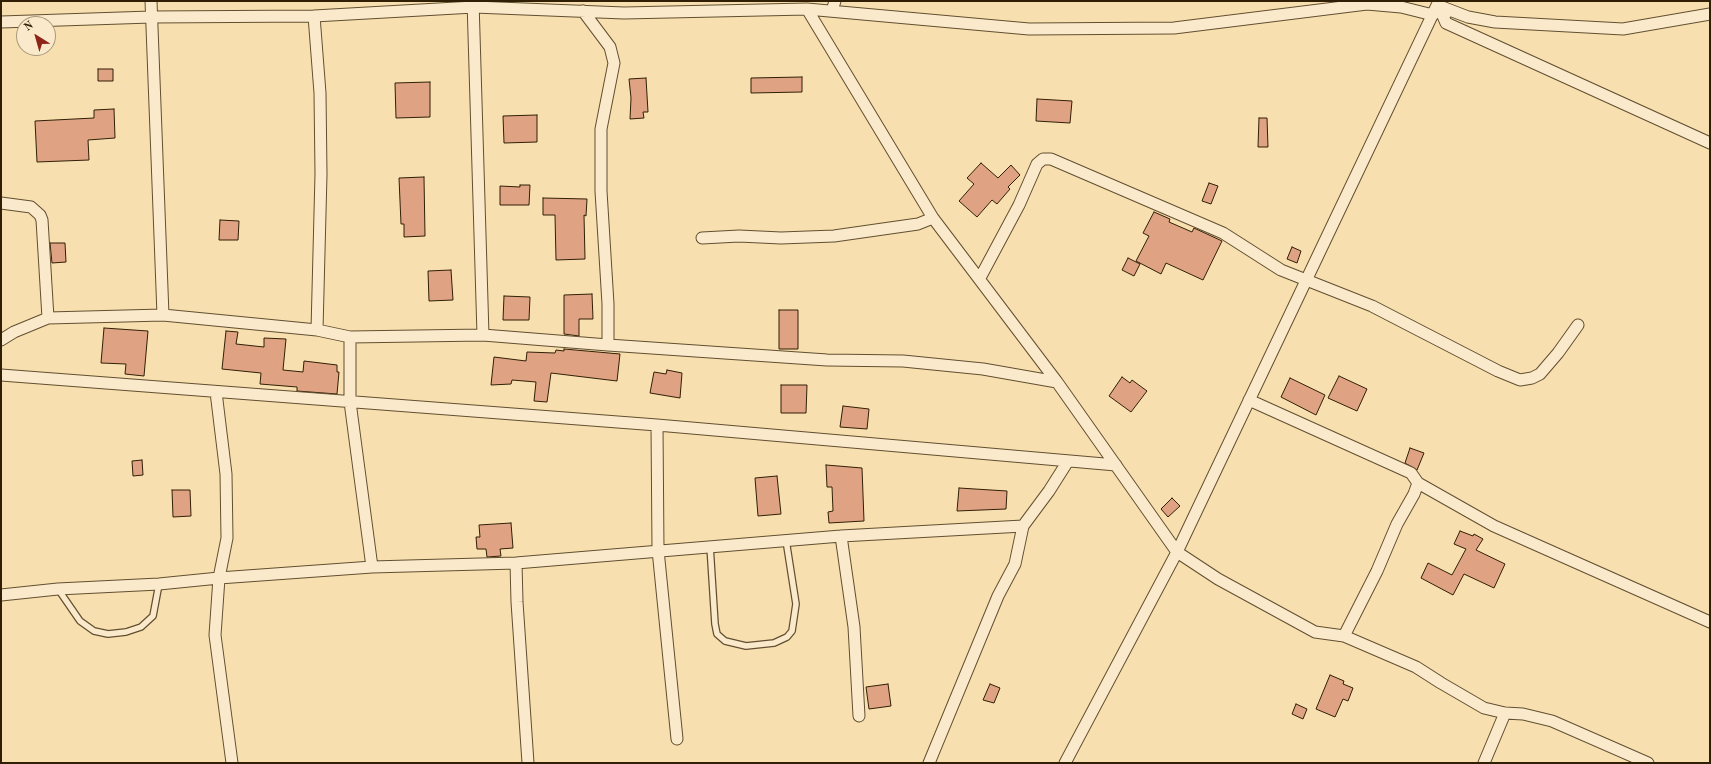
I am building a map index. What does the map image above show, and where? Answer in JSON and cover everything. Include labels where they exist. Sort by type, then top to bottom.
[{"type":"street","points":[[152,1],[151,17],[163,315]]},
{"type":"street","points":[[1,22],[151,17],[314,16],[473,4],[624,12],[702,6],[807,9],[834,6],[1030,29],[1174,28],[1368,4],[1436,7],[1468,17],[1495,22],[1623,29],[1710,14]]},
{"type":"street","points":[[473,4],[483,335]]},
{"type":"street","points":[[1065,763],[1177,552],[1436,7]]},
{"type":"street","points":[[807,9],[933,218],[980,278],[1057,382],[1177,552],[1218,579],[1315,632],[1344,636],[1416,666],[1441,683],[1484,708],[1505,713],[1523,714],[1552,721],[1648,763]]},
{"type":"street","points":[[1449,10],[1443,16],[1446,23],[1710,143]]},
{"type":"street","points":[[583,11],[610,47],[614,63],[601,129],[601,191],[608,304],[608,346]]},
{"type":"street","points":[[314,16],[320,93],[321,174],[317,330]]},
{"type":"street","points":[[980,278],[1019,205],[1037,164],[1043,159],[1051,159],[1223,233],[1268,262],[1306,281],[1372,306],[1498,371],[1520,380],[1532,378],[1540,374],[1558,353],[1578,325]]},
{"type":"street","points":[[1,203],[31,206],[40,214],[42,220],[48,318]]},
{"type":"street","points":[[702,238],[739,236],[781,238],[834,236],[918,224],[933,218]]},
{"type":"street","points":[[1,340],[14,332],[48,318],[163,315],[317,330],[350,338],[483,335],[608,346],[827,360],[903,361],[983,369],[1057,382]]},
{"type":"street","points":[[350,338],[350,402],[372,568]]},
{"type":"street","points":[[1,375],[657,425],[1116,465]]},
{"type":"street","points":[[216,392],[226,474],[227,538],[219,578],[215,635],[232,763]]},
{"type":"street","points":[[1249,400],[1411,473],[1418,483],[1494,526],[1710,622]]},
{"type":"street","points":[[657,425],[658,550],[677,739]]},
{"type":"street","points":[[929,763],[998,596],[1015,564],[1024,526],[1049,492],[1068,461]]},
{"type":"street","points":[[1344,636],[1377,571],[1397,524],[1414,494],[1418,483]]},
{"type":"street","points":[[1,595],[58,589],[159,584],[219,578],[372,568],[516,563],[840,536],[1024,526]]},
{"type":"street","points":[[840,536],[854,627],[859,716]]},
{"type":"street","points":[[516,563],[517,602],[528,763]]},
{"type":"street","points":[[1484,763],[1505,713]]},
{"type":"lane","points":[[710,546],[715,624],[717,634],[725,641],[746,646],[774,643],[788,637],[792,631],[795,622],[796,604],[786,540]]},
{"type":"lane","points":[[58,589],[80,621],[94,631],[108,634],[126,632],[141,627],[153,616],[159,584]]},
{"type":"building","points":[[98,69],[113,69],[113,81],[98,81]]},
{"type":"building","points":[[802,77],[802,92],[751,93],[751,78]]},
{"type":"building","points":[[646,78],[648,112],[643,112],[644,118],[630,119],[631,98],[629,79]]},
{"type":"building","points":[[430,82],[430,117],[396,118],[395,83]]},
{"type":"building","points":[[1037,99],[1072,101],[1070,123],[1036,121]]},
{"type":"building","points":[[114,109],[115,138],[88,140],[89,160],[37,162],[35,121],[94,118],[94,110]]},
{"type":"building","points":[[537,115],[537,142],[504,143],[503,116]]},
{"type":"building","points":[[1259,118],[1267,118],[1268,147],[1258,147]]},
{"type":"building","points":[[981,163],[998,178],[1011,165],[1020,175],[1008,187],[1010,189],[997,204],[992,200],[977,217],[959,201],[974,184],[967,178]]},
{"type":"building","points":[[424,177],[425,236],[404,237],[404,224],[401,224],[399,178]]},
{"type":"building","points":[[1209,183],[1218,186],[1211,204],[1202,201]]},
{"type":"building","points":[[520,185],[530,185],[529,205],[500,205],[500,186],[520,187]]},
{"type":"building","points":[[543,198],[587,199],[586,216],[584,215],[585,259],[556,260],[555,215],[543,215]]},
{"type":"building","points":[[1154,212],[1170,219],[1169,222],[1192,232],[1194,228],[1222,241],[1203,280],[1166,263],[1161,274],[1136,261],[1149,236],[1143,233]]},
{"type":"building","points":[[220,220],[239,221],[238,240],[219,240]]},
{"type":"building","points":[[50,243],[65,243],[66,262],[52,263]]},
{"type":"building","points":[[1292,247],[1301,251],[1297,263],[1287,259]]},
{"type":"building","points":[[1128,258],[1140,264],[1134,276],[1122,270]]},
{"type":"building","points":[[451,270],[453,300],[429,301],[428,271]]},
{"type":"building","points":[[592,294],[593,319],[579,319],[579,336],[564,334],[564,295]]},
{"type":"building","points":[[504,296],[530,297],[529,320],[503,320]]},
{"type":"building","points":[[779,310],[798,310],[798,349],[779,349]]},
{"type":"building","points":[[104,328],[148,331],[144,376],[125,374],[126,364],[101,363]]},
{"type":"building","points":[[226,331],[238,332],[236,344],[264,347],[264,338],[286,339],[283,370],[303,372],[304,361],[337,365],[337,372],[339,372],[337,394],[297,391],[297,387],[260,384],[261,373],[222,369]]},
{"type":"building","points":[[564,349],[620,354],[617,381],[551,373],[547,402],[534,401],[536,382],[512,380],[511,384],[491,385],[494,357],[526,361],[527,352],[555,353],[556,350],[564,351]]},
{"type":"building","points":[[667,370],[682,373],[680,398],[650,393],[654,372],[666,374]]},
{"type":"building","points":[[1339,376],[1367,389],[1357,411],[1328,398]]},
{"type":"building","points":[[1122,377],[1130,383],[1132,380],[1147,391],[1131,412],[1109,396]]},
{"type":"building","points":[[1290,378],[1325,395],[1316,415],[1281,397]]},
{"type":"building","points":[[781,385],[807,385],[806,413],[781,413]]},
{"type":"building","points":[[843,406],[869,409],[867,429],[840,427]]},
{"type":"building","points":[[1410,448],[1424,453],[1417,470],[1405,463]]},
{"type":"building","points":[[142,460],[143,475],[133,476],[132,461]]},
{"type":"building","points":[[826,465],[862,468],[864,521],[829,523],[828,512],[833,511],[832,487],[827,487]]},
{"type":"building","points":[[777,476],[781,514],[758,516],[755,478]]},
{"type":"building","points":[[959,488],[1007,491],[1006,509],[957,511]]},
{"type":"building","points":[[172,490],[190,490],[191,516],[173,517]]},
{"type":"building","points":[[1172,498],[1180,506],[1168,517],[1161,509]]},
{"type":"building","points":[[511,523],[513,548],[500,549],[501,556],[487,557],[486,549],[477,549],[476,537],[480,537],[479,525]]},
{"type":"building","points":[[1460,531],[1473,536],[1474,534],[1483,539],[1476,550],[1505,564],[1494,588],[1464,574],[1453,595],[1421,578],[1428,563],[1452,575],[1466,549],[1454,544]]},
{"type":"building","points":[[1330,675],[1344,681],[1343,684],[1353,688],[1348,701],[1343,699],[1335,717],[1316,709]]},
{"type":"building","points":[[888,684],[891,706],[869,709],[866,687]]},
{"type":"building","points":[[990,684],[1000,688],[994,703],[983,700]]},
{"type":"building","points":[[1296,704],[1307,709],[1303,719],[1292,714]]}]
